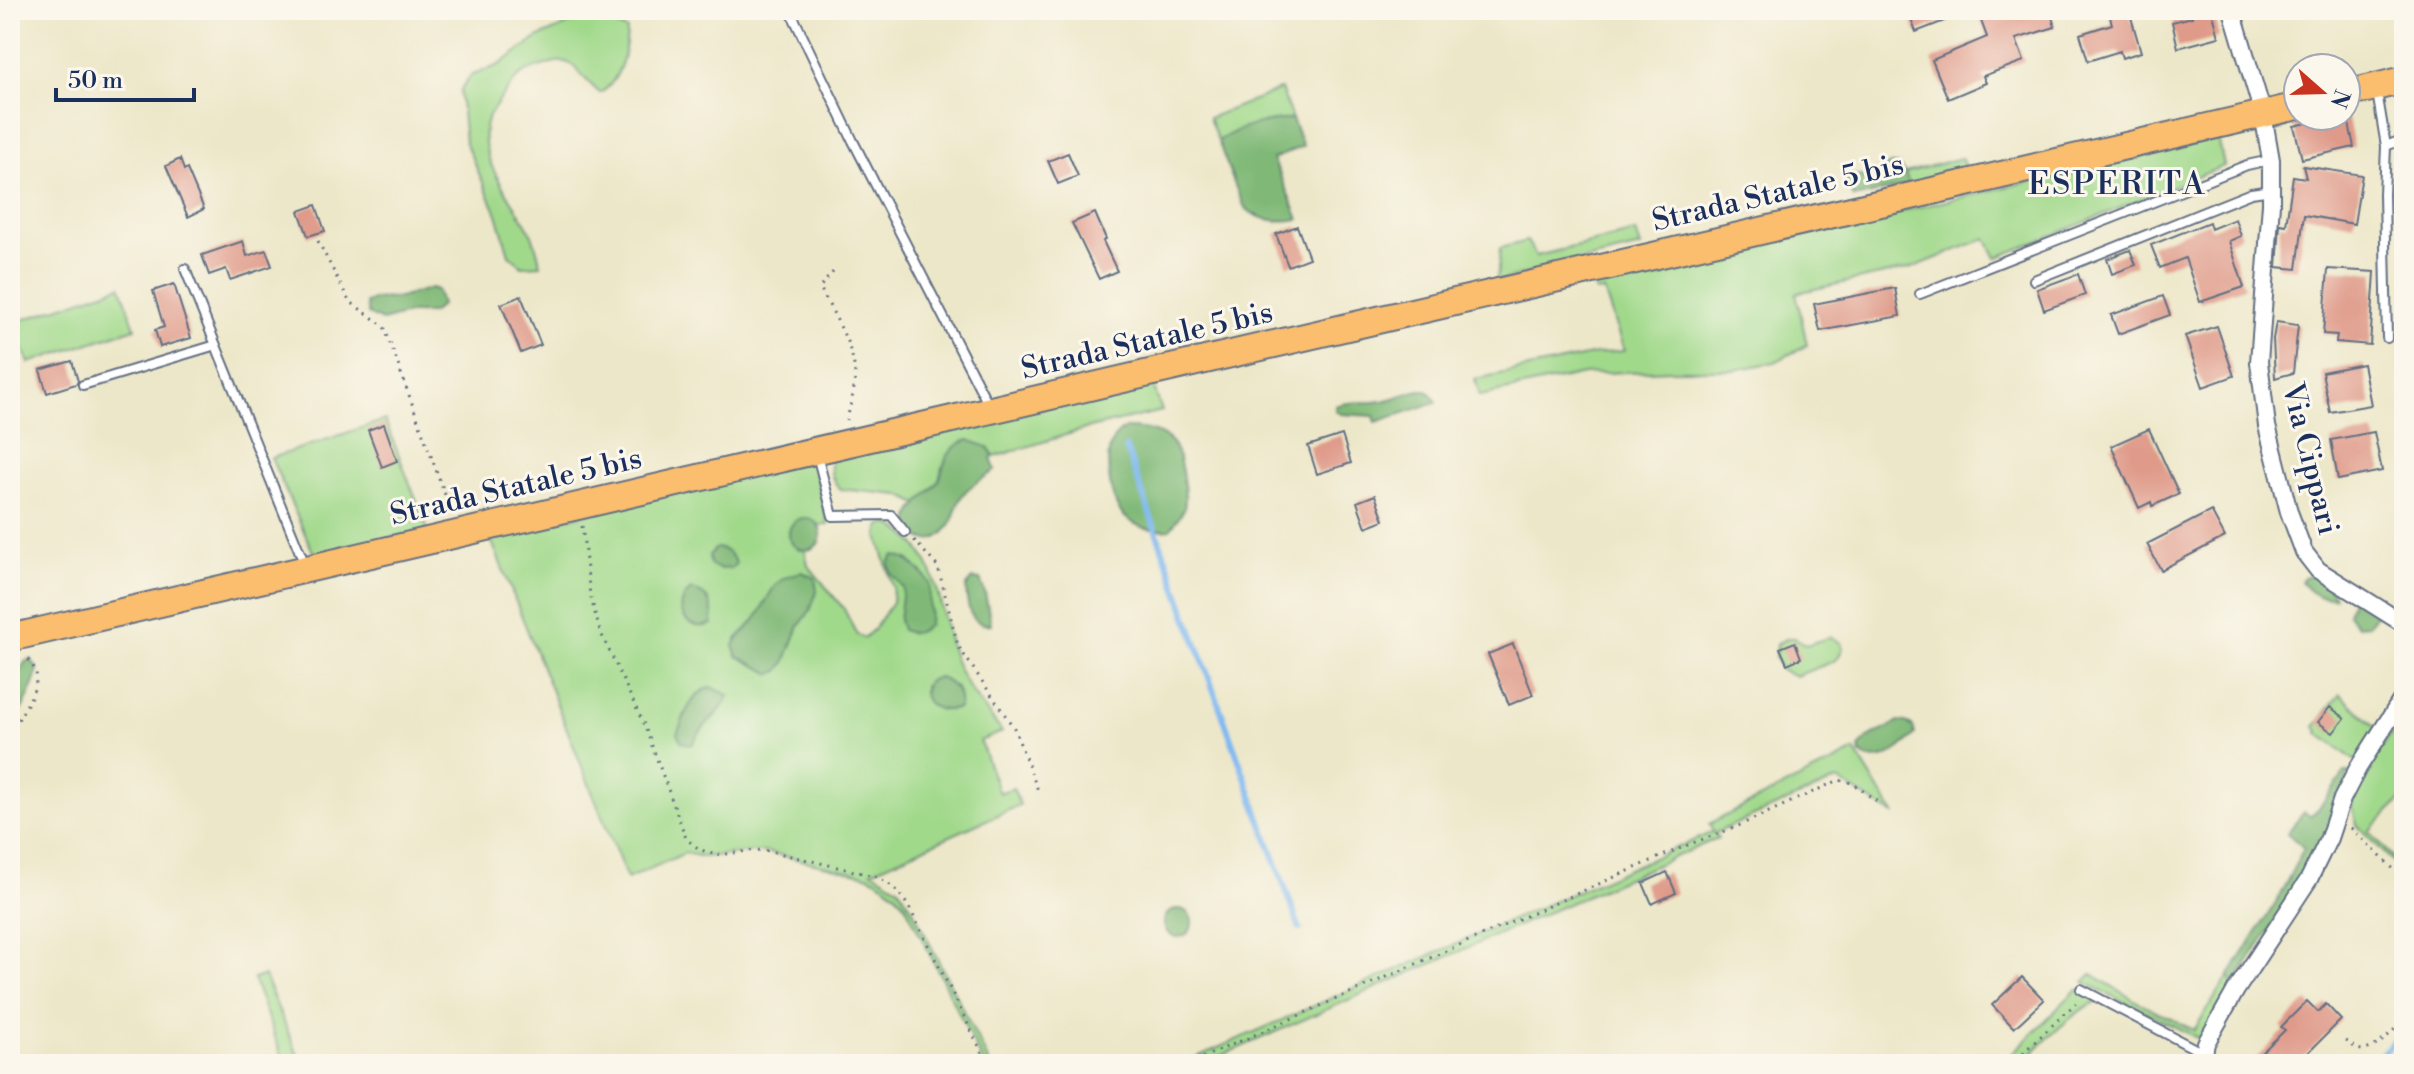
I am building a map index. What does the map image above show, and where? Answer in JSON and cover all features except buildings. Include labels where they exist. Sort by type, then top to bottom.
[{"type":"main road","points":[[2362,90],[2404,80]]},
{"type":"main road","name":"Strada Statale 5 bis","points":[[11,638],[2282,110]]},
{"type":"street","name":"Via Cippari","points":[[2232,10],[2263,114],[2271,160],[2272,190],[2259,362],[2268,435],[2295,531],[2308,559],[2324,576],[2404,624]]},
{"type":"street","points":[[2203,1058],[2206,1043],[2236,990],[2309,879],[2358,768],[2404,696]]},
{"type":"lane","points":[[790,10],[853,141],[991,410]]},
{"type":"lane","points":[[2376,87],[2386,146],[2387,338]]},
{"type":"lane","points":[[2386,146],[2404,139]]},
{"type":"lane","points":[[1920,294],[2247,165],[2271,160]]},
{"type":"lane","points":[[2034,280],[2251,193],[2272,190]]},
{"type":"lane","points":[[185,269],[306,568]]},
{"type":"lane","points":[[83,385],[216,345]]},
{"type":"lane","points":[[816,451],[833,516],[891,515],[905,532]]},
{"type":"lane","points":[[2084,990],[2203,1058]]},
{"type":"path","points":[[318,241],[349,301],[384,326],[459,533]]},
{"type":"path","points":[[833,272],[820,287],[848,346],[854,367],[853,396],[846,425],[850,443]]},
{"type":"path","points":[[577,506],[590,595],[600,631],[645,727],[686,838],[695,847],[713,855],[770,851],[875,876],[889,884],[911,911],[988,1064]]},
{"type":"path","points":[[905,532],[938,567],[958,646],[1014,728],[1039,793]]},
{"type":"path","points":[[10,733],[36,682],[36,673],[11,638]]},
{"type":"path","points":[[1188,1064],[1839,780],[1852,783],[1881,804]]},
{"type":"path","points":[[2337,814],[2404,879]]},
{"type":"path","points":[[2011,1064],[2084,990]]},
{"type":"path","points":[[2346,1041],[2360,1050],[2366,1050],[2375,1046],[2404,1020]]},
{"type":"green space","points":[[591,14],[627,30],[621,66],[613,82],[600,93],[570,64],[556,62],[544,65],[517,79],[486,123],[484,138],[492,167],[532,235],[541,265],[522,266],[509,255],[497,214],[465,142],[460,92],[470,76],[499,65],[537,38]]},
{"type":"green space","points":[[1281,89],[1292,119],[1254,125],[1218,141],[1209,118]]},
{"type":"green space","points":[[1292,119],[1303,146],[1273,159],[1299,219],[1263,218],[1245,207],[1218,141],[1254,125]]},
{"type":"green space","points":[[2218,138],[2224,166],[1996,258],[1986,238],[1912,268],[1796,293],[1807,345],[1775,362],[1735,370],[1584,374],[1480,396],[1475,379],[1624,351],[1604,291],[1596,292],[1592,283]]},
{"type":"green space","points":[[1961,158],[1967,172],[1909,185],[1905,173]]},
{"type":"green space","points":[[1891,164],[1899,165],[1909,185],[1854,198],[1845,181],[1851,175],[1865,177]]},
{"type":"green space","points":[[1636,232],[1641,247],[1497,281],[1500,248],[1527,241],[1536,256]]},
{"type":"green space","points":[[121,286],[135,328],[29,363],[13,323]]},
{"type":"green space","points":[[431,288],[437,290],[441,305],[432,313],[411,313],[382,321],[368,314],[366,303],[375,299],[399,298]]},
{"type":"green space","points":[[1152,382],[1162,411],[1085,429],[994,457],[988,447],[942,467],[939,481],[918,504],[900,495],[840,489],[832,475],[831,458]]},
{"type":"green space","points":[[1421,390],[1429,392],[1437,402],[1376,422],[1374,416],[1341,414],[1335,410],[1335,406],[1341,404],[1382,401]]},
{"type":"green space","points":[[385,420],[428,530],[314,554],[271,458]]},
{"type":"green space","points":[[1125,428],[1156,432],[1175,447],[1185,502],[1182,513],[1170,529],[1139,526],[1118,509],[1112,490],[1109,459],[1114,438]]},
{"type":"green space","points":[[968,440],[988,447],[994,457],[991,458],[995,470],[962,496],[943,534],[929,540],[919,537],[910,526],[912,512],[939,481],[951,451]]},
{"type":"green space","points":[[812,459],[828,525],[819,525],[818,544],[805,550],[808,565],[844,609],[857,635],[864,638],[892,603],[893,588],[878,536],[880,526],[887,523],[905,534],[928,564],[958,668],[1002,732],[980,741],[999,793],[1013,788],[1020,805],[872,871],[898,887],[912,908],[990,1064],[984,1064],[905,904],[888,887],[873,878],[766,852],[752,852],[704,857],[685,853],[627,879],[490,537]],"holes":[[[908,559],[925,576],[930,612],[902,603]],[[810,611],[799,626],[785,662],[765,670],[745,660],[737,639],[757,618]],[[924,686],[955,687],[959,708],[946,710],[934,707],[924,693]],[[710,687],[729,695],[722,708],[692,744]]]},
{"type":"green space","points":[[805,518],[816,523],[821,534],[816,545],[805,550],[794,545],[789,534],[794,523]]},
{"type":"green space","points":[[716,548],[730,555],[736,563],[732,568],[719,569],[710,564],[709,555]]},
{"type":"green space","points":[[893,556],[914,565],[930,584],[929,625],[913,633],[902,630],[899,620],[903,588],[891,573],[889,563]]},
{"type":"green space","points":[[802,572],[815,578],[817,591],[785,662],[779,671],[772,674],[737,656],[734,645],[755,620],[777,584]]},
{"type":"green space","points":[[2310,575],[2322,581],[2335,597],[2321,597],[2307,589],[2301,581]]},
{"type":"green space","points":[[973,579],[980,580],[991,624],[978,622],[971,613],[966,587]]},
{"type":"green space","points":[[691,590],[707,598],[712,624],[696,625],[684,618],[682,604]]},
{"type":"green space","points":[[2353,595],[2378,611],[2368,625],[2357,626],[2348,614]]},
{"type":"green space","points":[[1831,637],[1843,648],[1838,658],[1796,676],[1782,670],[1775,658],[1776,644],[1788,638],[1795,638],[1806,645]]},
{"type":"green space","points":[[31,659],[38,670],[29,696],[10,730],[10,689],[25,662]]},
{"type":"green space","points":[[938,677],[955,688],[959,708],[944,710],[927,701],[927,681]]},
{"type":"green space","points":[[710,687],[729,695],[726,702],[692,745],[682,742],[677,734],[686,713],[698,695]]},
{"type":"green space","points":[[2340,694],[2379,730],[2357,762],[2318,733],[2315,727]]},
{"type":"green space","points":[[2404,713],[2404,797],[2369,831],[2404,869],[2404,873],[2357,825],[2352,806],[2353,793]]},
{"type":"green space","points":[[1899,722],[1913,727],[1915,734],[1903,745],[1883,758],[1868,758],[1861,754],[1859,748],[1866,739]]},
{"type":"green space","points":[[1855,751],[1895,815],[1837,780],[1715,833],[1718,838],[1216,1058],[1202,1064],[1181,1064],[1713,832],[1709,824]]},
{"type":"green space","points":[[2345,773],[2349,773],[2336,829],[2233,986],[2229,976],[2276,902],[2304,848],[2287,833],[2304,812],[2310,816],[2318,809]]},
{"type":"green space","points":[[1178,909],[1188,913],[1192,923],[1188,933],[1178,937],[1168,933],[1164,923],[1168,913]]},
{"type":"green space","points":[[2092,974],[2146,1007],[2194,1030],[2229,976],[2233,986],[2204,1041],[2084,982]]},
{"type":"green space","points":[[264,976],[302,1064],[285,1064],[253,979]]},
{"type":"green space","points":[[2077,989],[2101,1001],[2081,1010],[2021,1064],[2002,1064]]},
{"type":"waterway","points":[[1126,448],[1300,929]]},
{"type":"waterway","points":[[2371,1064],[2404,1032]]},
{"type":"district","name":"ESPERITA","points":[[2117,184]]}]
